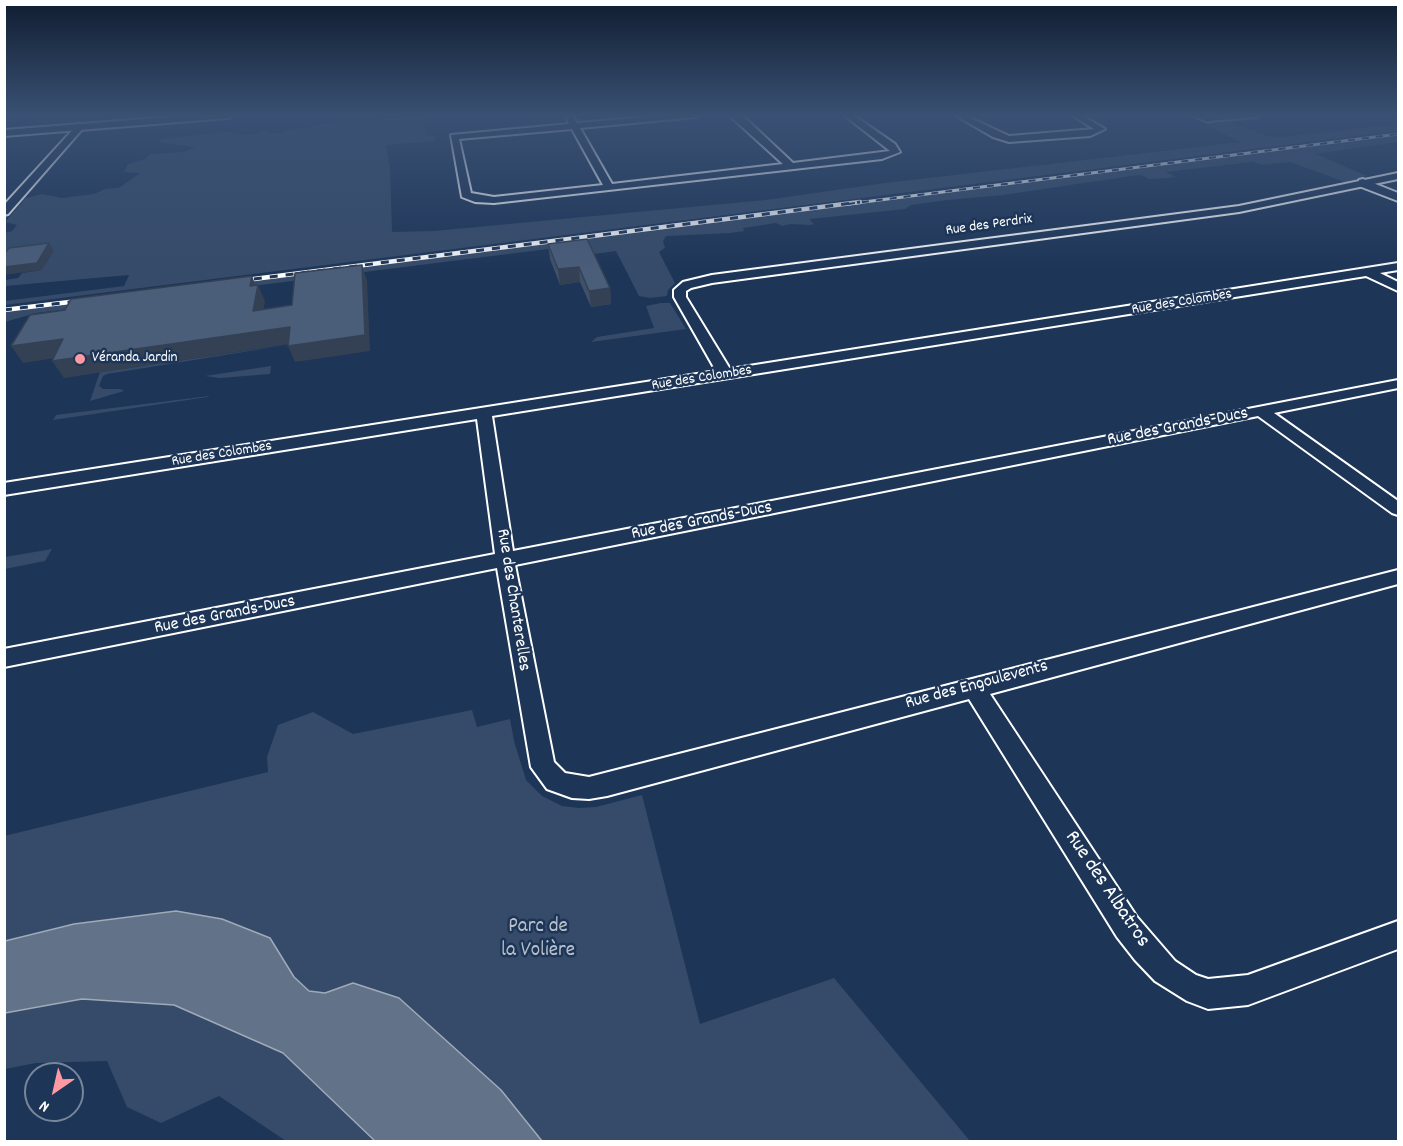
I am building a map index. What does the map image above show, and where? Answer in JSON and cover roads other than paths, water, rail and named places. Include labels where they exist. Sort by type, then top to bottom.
[{"type":"street","points":[[4,212],[43,168]]},
{"type":"street","points":[[461,168],[466,195],[471,198],[494,200],[769,168]]},
{"type":"street","points":[[599,168],[609,187]]},
{"type":"street","name":"Rue des Perdrix","points":[[726,375],[680,297],[680,290],[687,285],[723,278],[1239,209],[1398,176]]},
{"type":"street","points":[[1363,183],[1398,197]]},
{"type":"street","name":"Rue des Colombes","points":[[4,489],[1398,267]]},
{"type":"street","points":[[1370,273],[1398,287]]},
{"type":"street","name":"Rue des Grands-Ducs","points":[[4,658],[1398,384]]},
{"type":"street","points":[[1261,411],[1398,509]]},
{"type":"street","name":"Rue des Chanterelles","points":[[484,413],[505,561],[543,767],[556,782]]},
{"type":"street","name":"Rue des Engoulevents","points":[[556,782],[572,787],[589,788],[607,784],[1398,577]]},
{"type":"street","name":"Rue des Albatros","points":[[973,687],[1127,927],[1144,950],[1165,970],[1187,986],[1208,994],[1248,990],[1398,935]]},
{"type":"railway","points":[[848,204],[1127,168]]},
{"type":"railway","points":[[238,281],[860,202]]},
{"type":"railway","points":[[4,310],[86,300]]},
{"type":"place","name":"Véranda Jardin","points":[[80,359]]},
{"type":"park label","name":"Parc de la Volière","points":[[538,940]]}]
